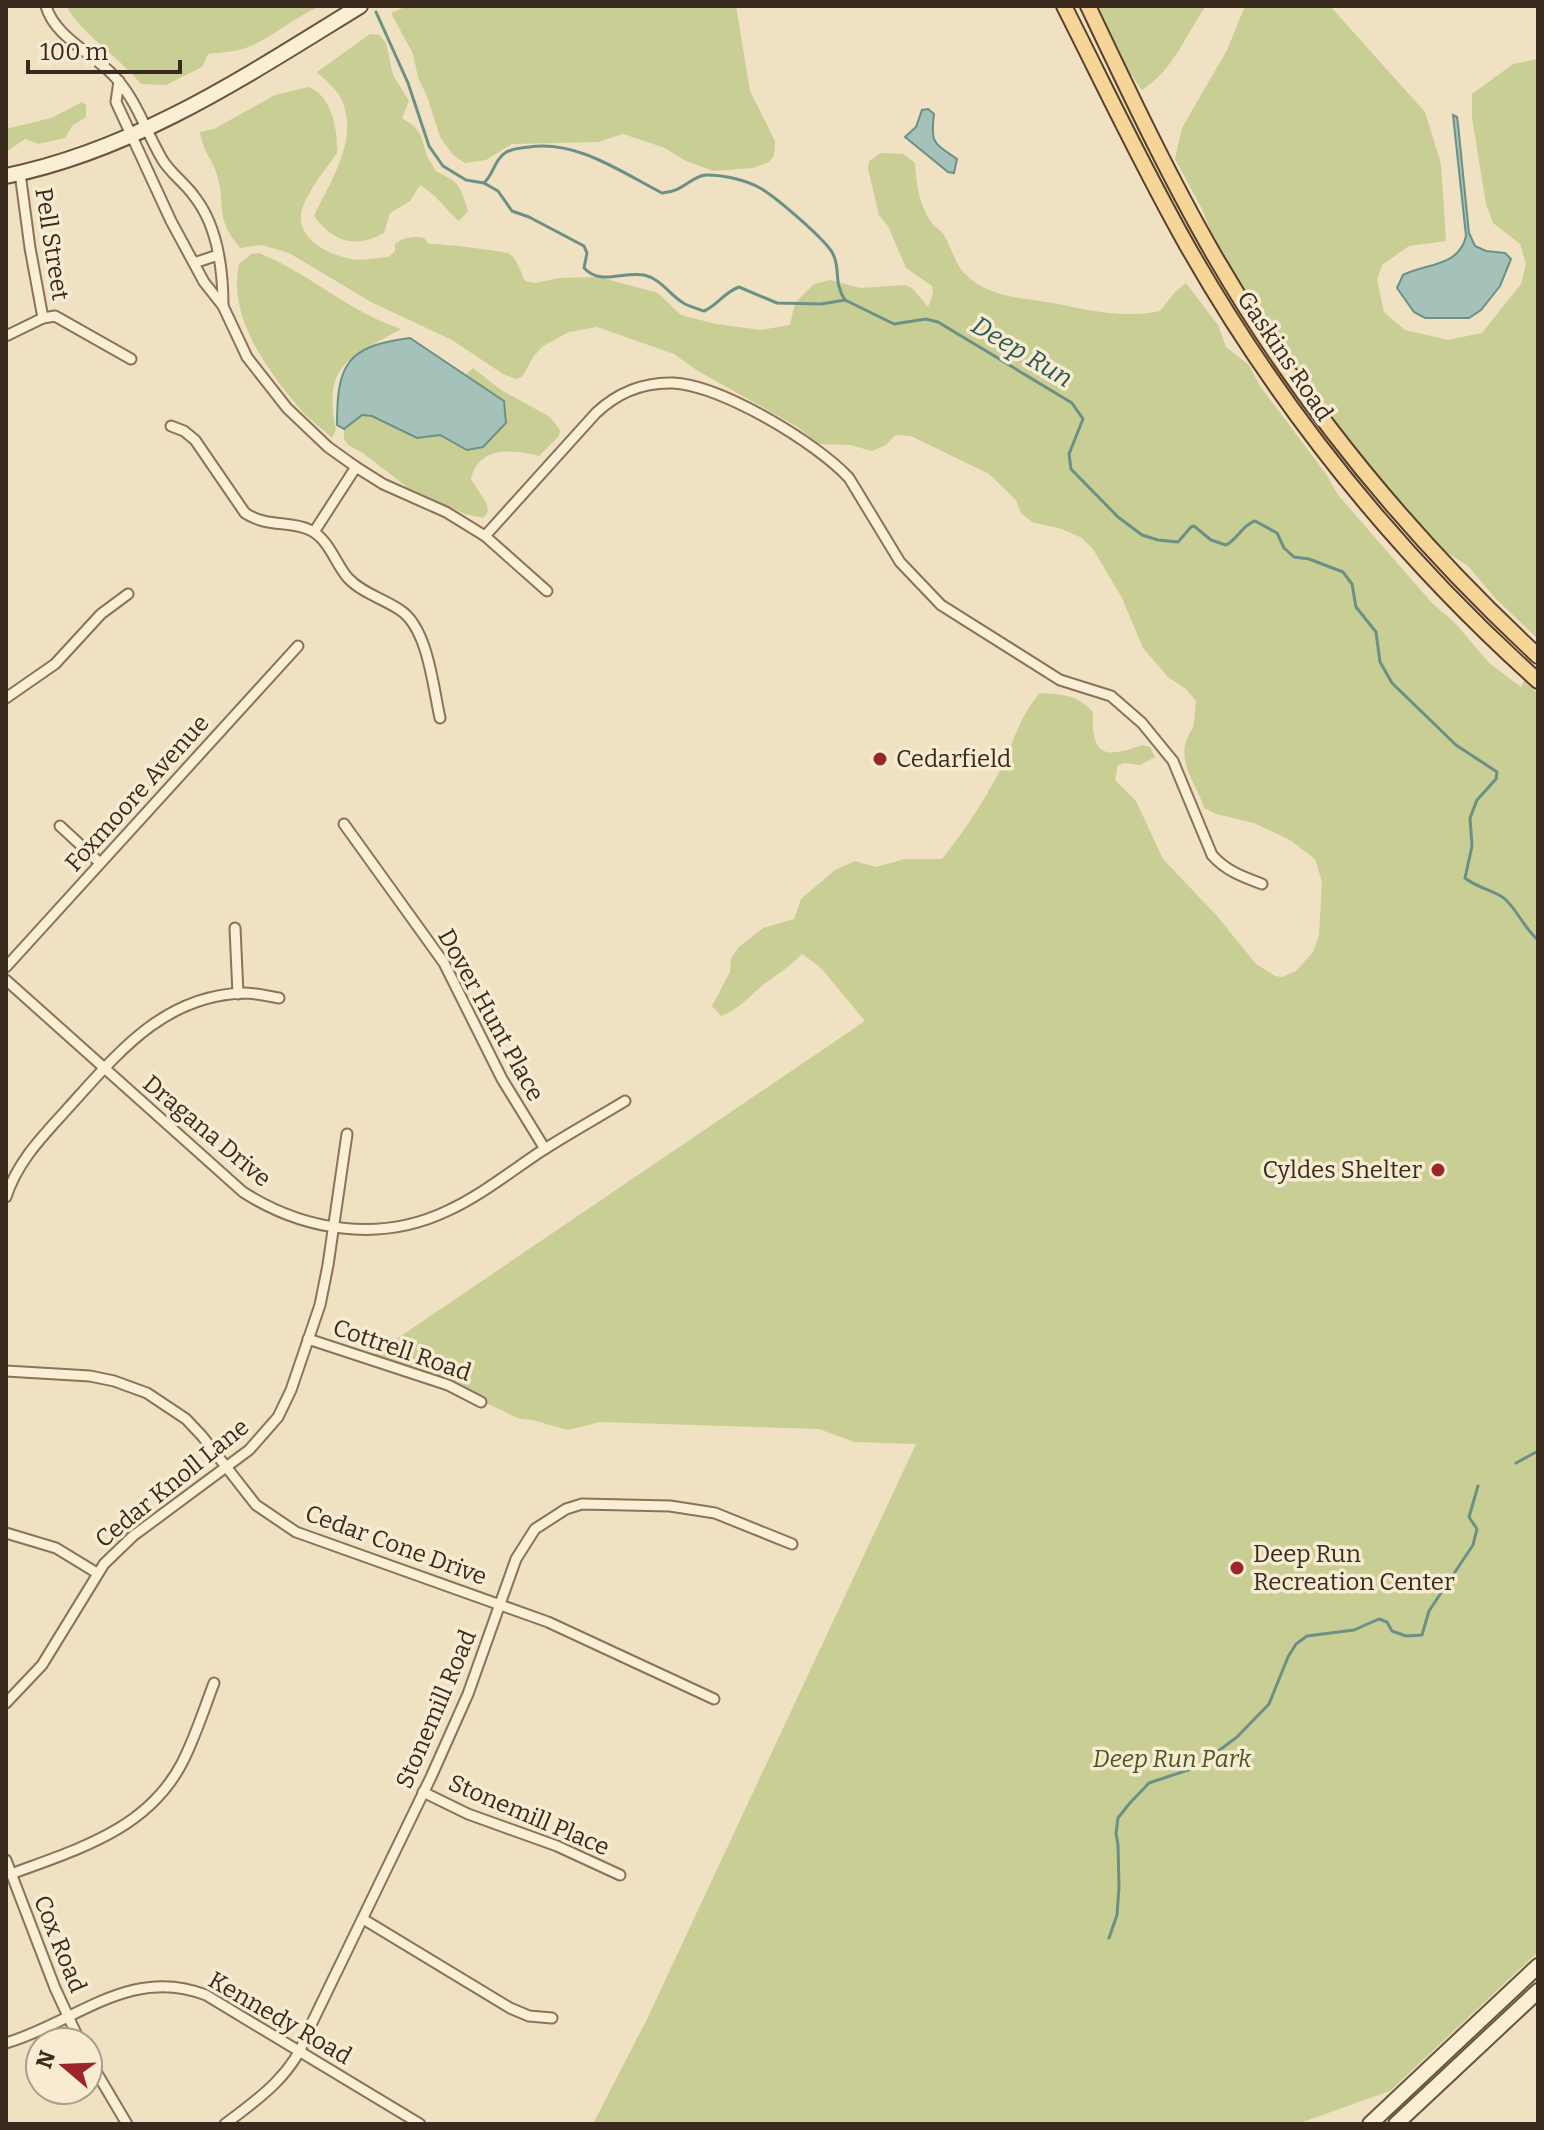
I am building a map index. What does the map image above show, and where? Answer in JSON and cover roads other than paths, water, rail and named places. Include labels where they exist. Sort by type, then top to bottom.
[{"type":"main road","points":[[13,175],[133,137],[360,6]]},
{"type":"main road","name":"Gaskins Road","points":[[1064,6],[1165,207],[1226,311],[1283,396],[1408,552],[1494,641],[1538,681]]},
{"type":"main road","name":"Gaskins Road","points":[[1088,6],[1181,197],[1252,318],[1364,471],[1461,580],[1538,656]]},
{"type":"main road","points":[[1370,2124],[1538,1966]]},
{"type":"main road","points":[[1396,2124],[1538,1991]]},
{"type":"street","points":[[46,6],[48,15],[69,38],[119,81],[162,160],[191,191],[205,212],[223,281],[223,306]]},
{"type":"street","points":[[119,81],[116,102],[171,221],[209,290],[223,306],[247,357],[287,408],[328,447],[356,467],[393,489],[446,512],[485,536],[547,591]]},
{"type":"street","name":"Pell Street","points":[[13,175],[43,318],[59,317],[131,359]]},
{"type":"street","points":[[194,263],[218,255]]},
{"type":"street","points":[[6,336],[43,318]]},
{"type":"street","points":[[485,536],[614,397],[640,386],[673,383],[720,396],[776,424],[838,466],[849,478],[900,562],[946,609],[1060,680],[1100,691],[1124,704],[1168,752],[1212,855],[1235,874],[1262,884]]},
{"type":"street","points":[[171,426],[195,440],[245,513],[270,524],[314,532],[355,584],[401,610],[417,628],[440,718]]},
{"type":"street","points":[[314,532],[356,467]]},
{"type":"street","points":[[6,698],[55,664],[101,614],[128,594]]},
{"type":"street","name":"Foxmoore Avenue","points":[[6,967],[298,646]]},
{"type":"street","name":"Dover Hunt Place","points":[[344,824],[444,963],[502,1079],[545,1149]]},
{"type":"street","points":[[60,826],[100,863]]},
{"type":"street","points":[[235,928],[238,994]]},
{"type":"street","name":"Dragana Drive","points":[[6,980],[243,1192],[283,1214],[333,1228],[385,1229],[427,1220],[469,1199],[625,1101]]},
{"type":"street","points":[[6,1197],[12,1179],[30,1151],[134,1037],[166,1015],[204,1001],[238,994],[279,998]]},
{"type":"street","name":"Cedar Knoll Lane","points":[[6,1703],[42,1665],[97,1573],[133,1536],[249,1450],[278,1417],[291,1390],[320,1303],[347,1134]]},
{"type":"street","name":"Cottrell Road","points":[[308,1339],[448,1385],[481,1402]]},
{"type":"street","name":"Cedar Cone Drive","points":[[6,1371],[90,1376],[147,1393],[186,1419],[256,1505],[296,1532],[548,1622],[714,1699]]},
{"type":"street","name":"Stonemill Road","points":[[225,2124],[265,2094],[302,2052],[308,2031],[468,1694],[516,1559],[535,1529],[558,1514],[582,1504],[697,1509],[735,1520],[792,1544]]},
{"type":"street","points":[[6,1533],[56,1548],[97,1573]]},
{"type":"street","points":[[11,1874],[104,1839],[145,1812],[169,1785],[182,1763],[214,1683]]},
{"type":"street","name":"Stonemill Place","points":[[423,1792],[468,1814],[557,1846],[620,1875]]},
{"type":"street","name":"Cox Road","points":[[6,1860],[72,2026]]},
{"type":"street","points":[[363,1919],[510,2008],[529,2016],[552,2018]]},
{"type":"street","name":"Kennedy Road","points":[[6,2043],[132,1989],[173,1986],[206,1995],[420,2124]]},
{"type":"street","points":[[104,2085],[127,2124]]},
{"type":"water","points":[[928,109],[934,114],[935,142],[957,159],[954,173],[948,172],[905,137],[916,127],[922,110]]},
{"type":"water","points":[[1453,115],[1457,117],[1458,124],[1469,233],[1475,246],[1505,253],[1511,259],[1500,286],[1481,310],[1469,318],[1425,318],[1414,312],[1397,288],[1403,275],[1441,263],[1457,253],[1466,236]]},
{"type":"water","points":[[410,338],[504,401],[506,423],[483,447],[467,450],[440,435],[417,438],[372,416],[362,415],[344,429],[337,425],[339,387],[350,362],[372,347]]},
{"type":"waterway","name":"Deep Run","points":[[376,12],[408,83],[429,146],[443,166],[466,180],[484,183],[498,191],[512,211],[584,246],[587,253],[584,268],[591,273],[605,277],[636,274],[650,277],[685,304],[704,311],[739,287],[777,303],[821,304],[845,300],[894,324],[926,319],[938,322],[1072,403],[1083,419],[1069,454],[1071,469],[1118,517],[1142,535],[1178,542],[1194,526],[1211,540],[1226,545],[1255,521],[1277,533],[1284,548],[1294,557],[1309,559],[1343,572],[1352,584],[1356,607],[1376,632],[1380,662],[1392,683],[1456,745],[1497,772],[1496,779],[1477,800],[1470,818],[1472,846],[1465,878],[1505,899],[1538,940]]},
{"type":"waterway","name":"Deep Run","points":[[484,183],[498,159],[508,151],[547,146],[581,153],[615,167],[662,193],[676,190],[707,175],[742,180],[777,200],[829,248],[845,300]]},
{"type":"waterway","points":[[1516,1463],[1538,1451]]},
{"type":"waterway","points":[[1109,1938],[1117,1915],[1118,1818],[1129,1804],[1149,1783],[1197,1767],[1237,1737],[1269,1704],[1288,1657],[1296,1644],[1307,1636],[1354,1630],[1379,1619],[1387,1622],[1392,1631],[1406,1636],[1422,1635],[1429,1611],[1473,1545],[1477,1529],[1469,1517],[1478,1486]]},
{"type":"place","name":"Cedarfield","points":[[880,759]]},
{"type":"place","name":"Cyldes Shelter","points":[[1438,1170]]},
{"type":"place","name":"Deep Run Recreation Center","points":[[1237,1568]]},
{"type":"park label","name":"Deep Run Park","points":[[1172,1759]]}]
